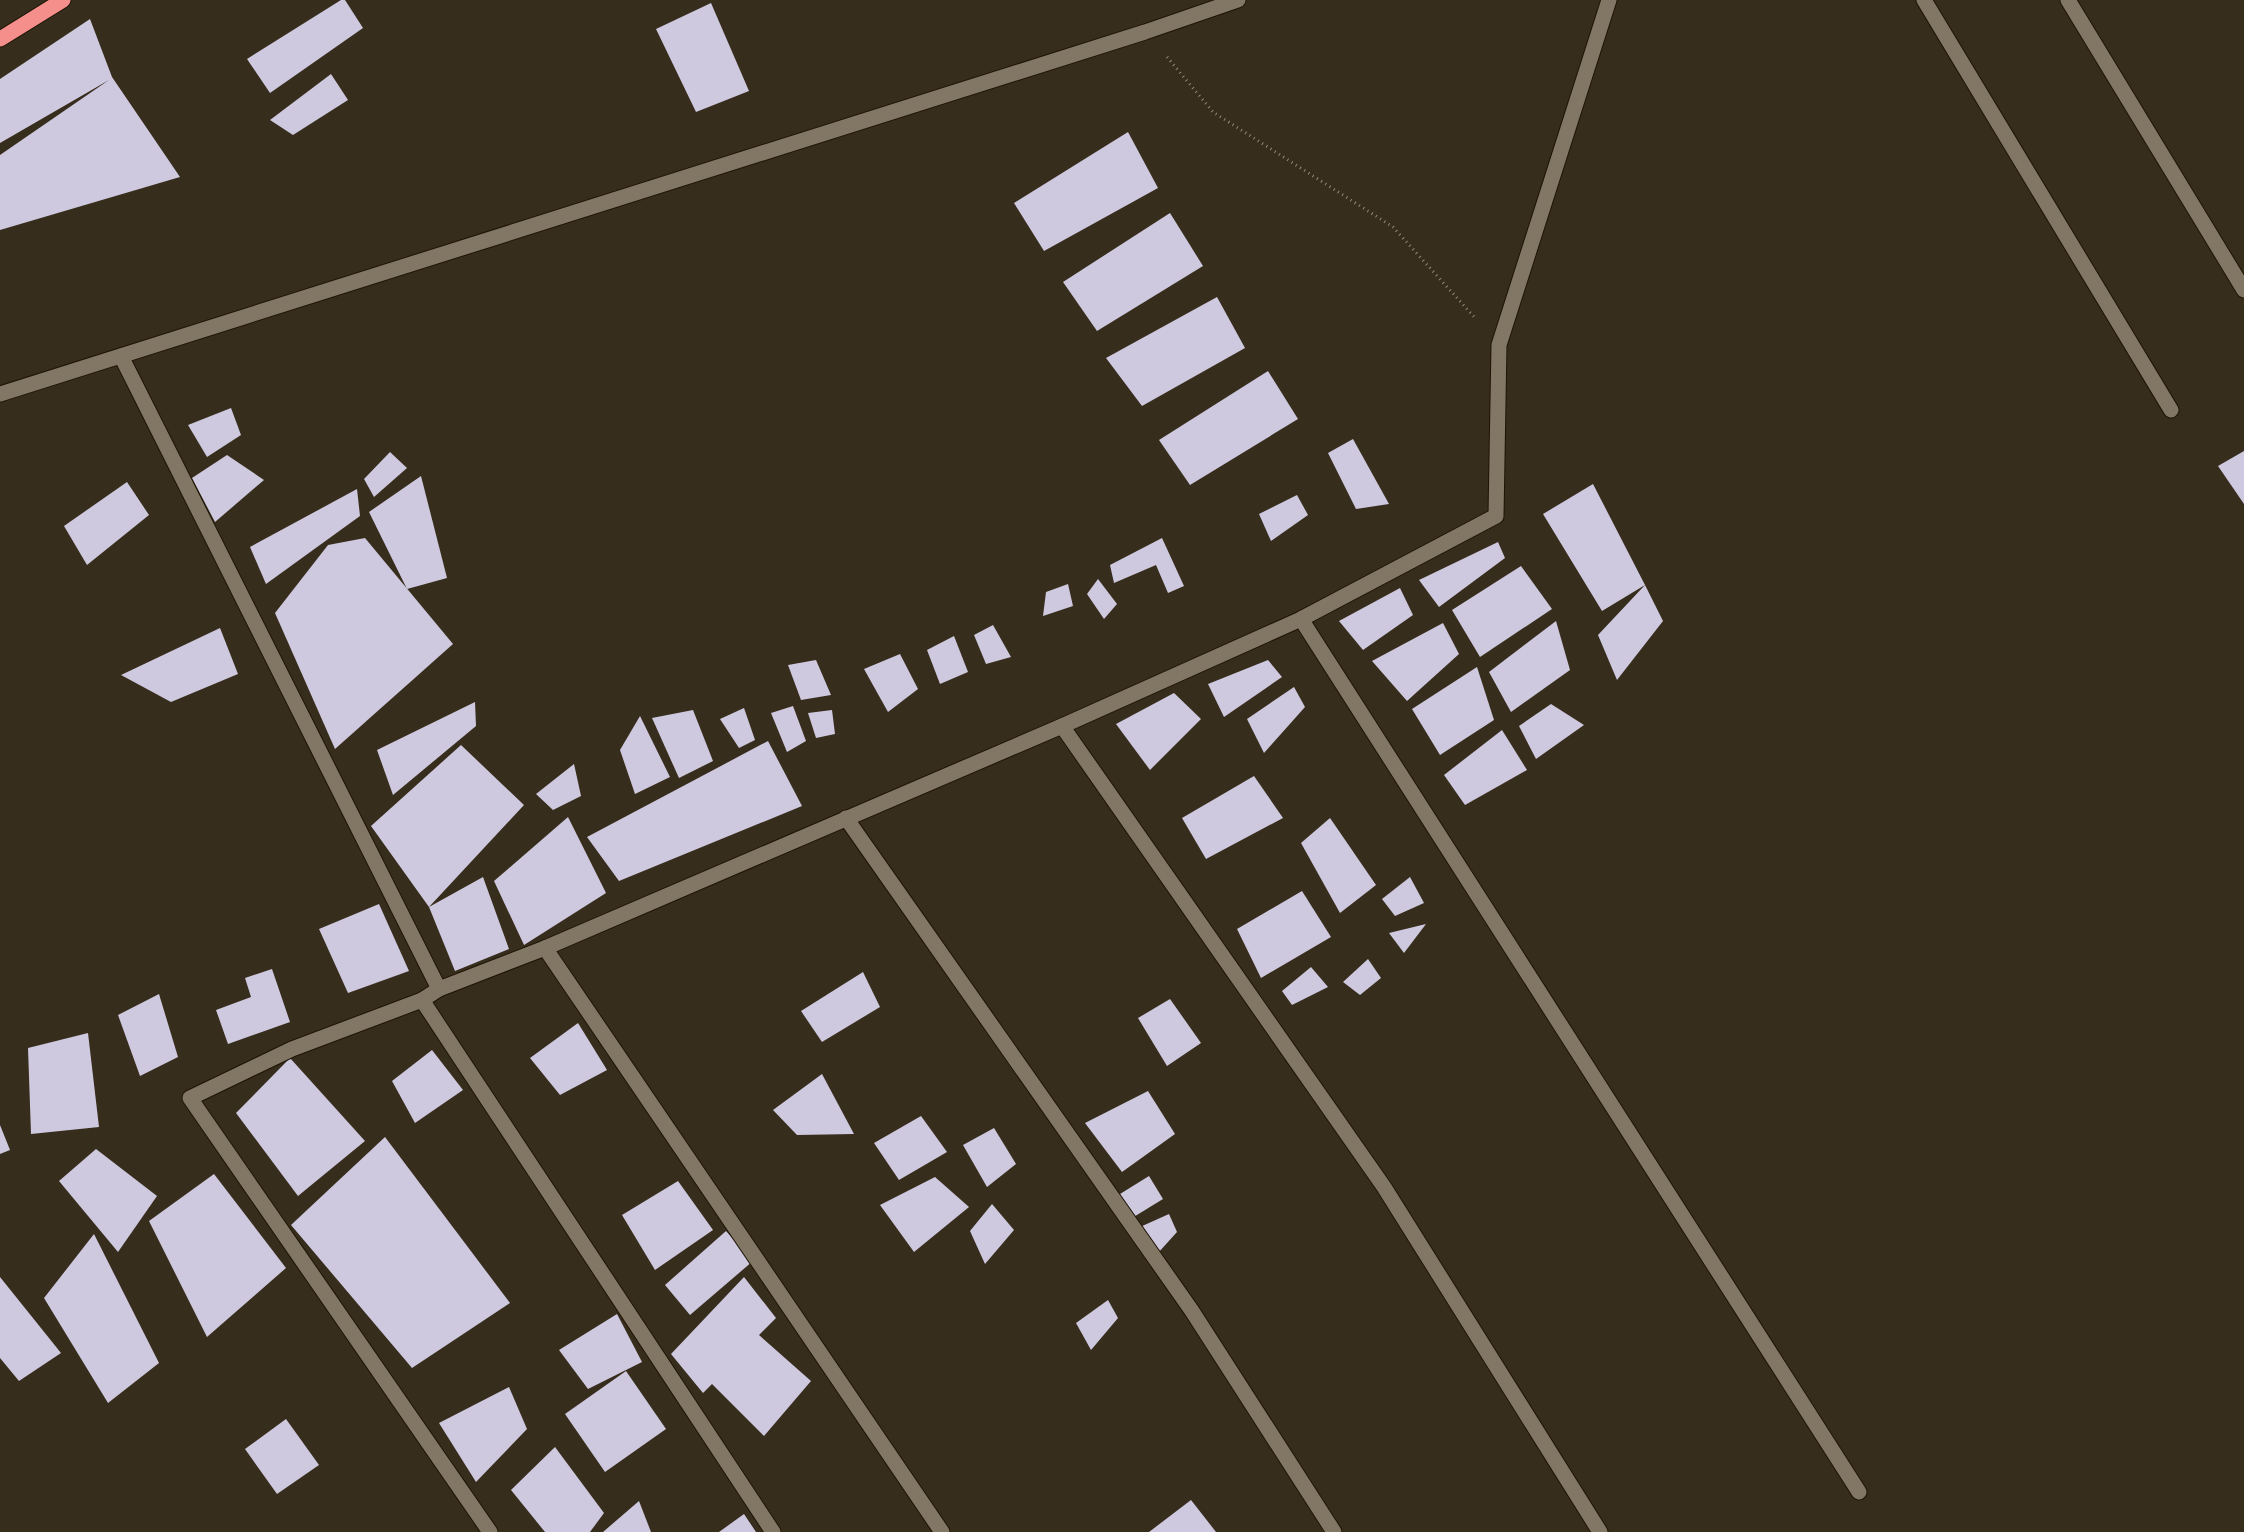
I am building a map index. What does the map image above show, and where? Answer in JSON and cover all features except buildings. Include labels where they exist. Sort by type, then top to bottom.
[{"type":"highway","points":[[0,39],[63,0]]},
{"type":"street","points":[[0,394],[1146,32],[1238,0]]},
{"type":"street","points":[[490,1532],[190,1098],[292,1049],[422,1000],[439,989],[546,948],[1062,726],[1301,619],[1496,516],[1499,346],[1609,0]]},
{"type":"street","points":[[1924,0],[2171,410]]},
{"type":"street","points":[[2068,0],[2244,290]]},
{"type":"street","points":[[121,356],[439,989]]},
{"type":"street","points":[[1301,619],[1859,1492]]},
{"type":"street","points":[[1062,726],[1384,1187],[1600,1532]]},
{"type":"street","points":[[846,818],[1192,1311],[1334,1532]]},
{"type":"street","points":[[546,948],[942,1532]]},
{"type":"street","points":[[422,1000],[773,1532]]},
{"type":"path","points":[[1146,32],[1213,112],[1393,227],[1499,346]]}]
